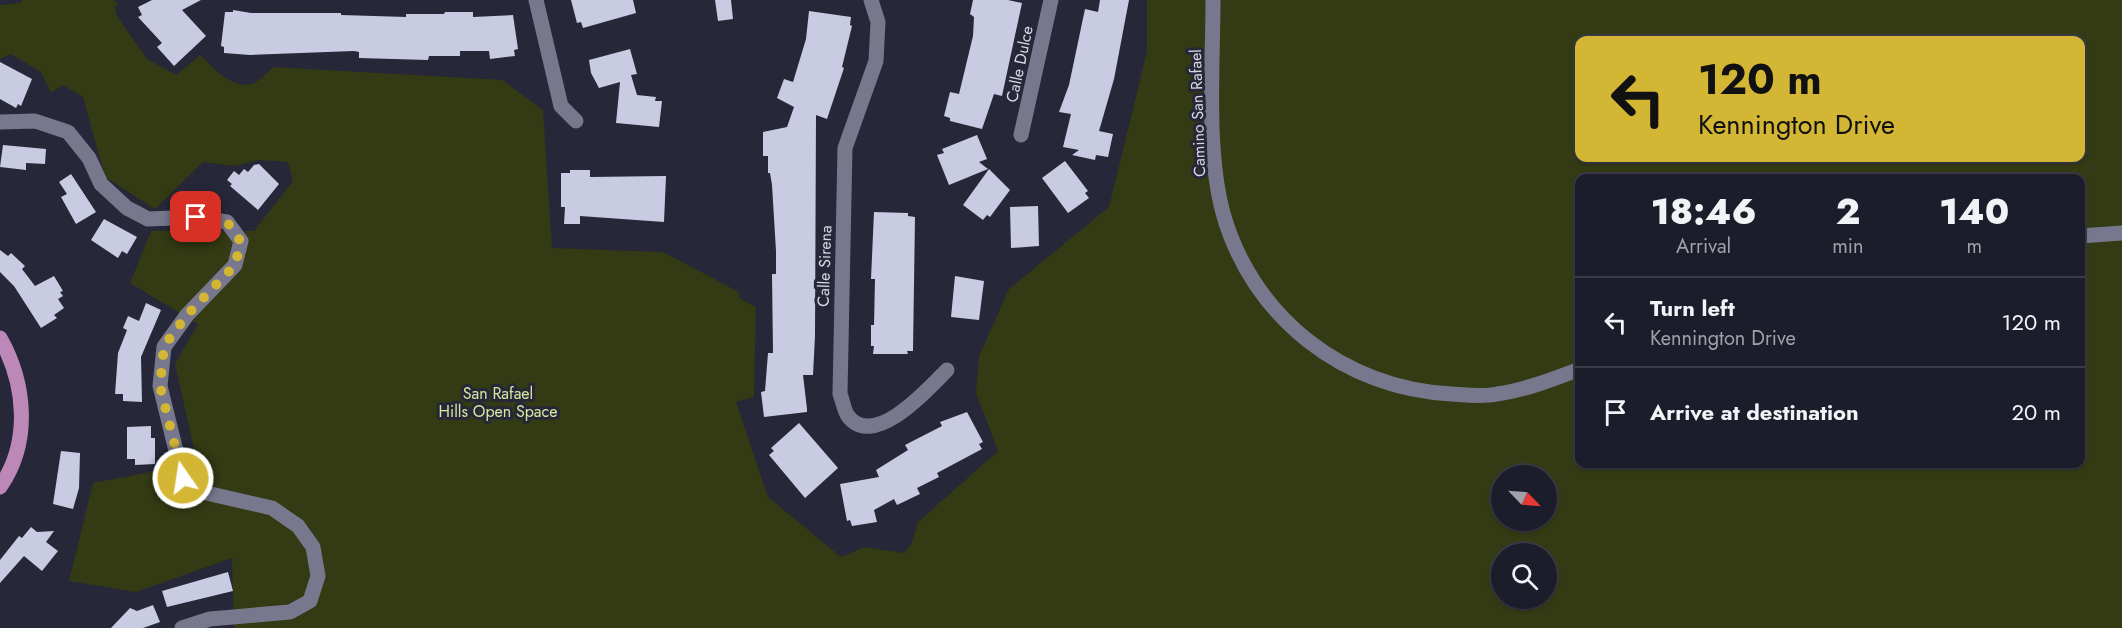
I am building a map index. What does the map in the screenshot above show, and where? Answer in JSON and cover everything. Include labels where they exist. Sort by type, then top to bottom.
[{"type":"main road","points":[[0,338],[10,355],[22,399],[21,438],[10,473],[0,487]]},
{"type":"street","points":[[536,0],[561,106],[576,121]]},
{"type":"street","name":"Calle Sirena","points":[[871,0],[878,22],[876,61],[845,148],[840,394],[849,417],[861,425],[880,425],[906,411],[947,370]]},
{"type":"street","name":"Calle Dulce","points":[[1021,135],[1051,0]]},
{"type":"street","name":"Camino San Rafael","points":[[1213,0],[1217,185],[1232,239],[1259,290],[1276,311],[1314,346],[1357,373],[1397,387],[1428,393],[1496,395],[1529,387],[1575,371]]},
{"type":"street","points":[[0,122],[35,121],[68,132],[89,158],[101,184],[127,208],[148,219],[196,217],[227,222],[241,242],[235,265],[187,315],[164,346],[160,386],[183,478],[202,492],[272,508],[298,526],[313,548],[318,576],[310,601],[290,612],[210,619],[182,628]]},
{"type":"street","points":[[2085,236],[2122,233]]},
{"type":"green space","name":"San Rafael Hills Open Space","points":[[22,0],[113,0],[119,4],[115,6],[117,16],[147,59],[176,75],[200,55],[231,81],[246,85],[256,82],[273,67],[502,80],[543,110],[552,248],[663,252],[739,292],[739,298],[756,307],[754,397],[736,402],[768,497],[841,557],[864,547],[904,553],[911,545],[918,522],[998,451],[976,393],[979,356],[1009,289],[1109,207],[1147,51],[1147,0],[2122,0],[2122,628],[234,628],[232,558],[136,592],[69,581],[93,483],[197,463],[175,364],[198,324],[130,283],[151,231],[254,231],[293,181],[288,162],[259,160],[234,166],[203,162],[155,209],[105,177],[83,97],[63,85],[51,93],[41,72],[11,54],[0,59],[0,5],[21,3]]},
{"type":"building","points":[[152,0],[201,0],[182,10],[206,36],[174,66],[157,47],[162,43],[138,17],[142,15],[138,7]]},
{"type":"building","points":[[571,0],[633,0],[636,13],[583,28],[581,22],[577,23]]},
{"type":"building","points":[[715,0],[731,0],[733,19],[718,21]]},
{"type":"building","points":[[973,0],[1008,0],[1022,3],[1002,96],[994,94],[982,129],[950,121],[950,118],[944,116],[950,92],[959,94],[973,36],[974,17],[970,14]]},
{"type":"building","points":[[1100,0],[1129,0],[1114,79],[1099,131],[1113,134],[1108,157],[1096,155],[1095,160],[1072,155],[1079,150],[1063,147],[1071,114],[1059,112],[1069,85],[1085,9],[1098,12]]},
{"type":"building","points":[[233,10],[251,13],[341,13],[341,15],[406,17],[406,14],[444,14],[445,12],[473,12],[473,17],[513,15],[518,49],[514,50],[515,56],[490,59],[489,51],[460,51],[460,56],[429,56],[428,60],[359,58],[359,52],[354,51],[250,55],[224,53],[224,47],[221,46],[225,12],[233,12]]},
{"type":"building","points":[[809,11],[851,17],[850,25],[852,26],[842,67],[844,68],[827,119],[816,115],[815,336],[813,375],[803,375],[807,412],[764,417],[761,392],[765,391],[768,353],[773,353],[772,274],[776,274],[776,251],[772,185],[770,173],[768,173],[768,156],[763,156],[763,132],[787,127],[794,107],[777,98],[784,79],[793,82],[806,39]]},
{"type":"building","points":[[630,49],[637,74],[631,75],[637,95],[656,97],[655,101],[662,101],[659,127],[616,123],[620,82],[599,88],[591,73],[589,60]]},
{"type":"building","points":[[0,62],[32,79],[21,106],[18,104],[16,108],[0,99]]},
{"type":"building","points":[[977,135],[987,159],[979,162],[988,169],[949,185],[937,155],[944,153],[942,149]]},
{"type":"building","points":[[3,145],[46,149],[45,164],[26,163],[26,170],[0,167]]},
{"type":"building","points":[[1065,161],[1088,191],[1085,193],[1089,198],[1068,213],[1042,178]]},
{"type":"building","points":[[259,164],[279,184],[258,210],[230,186],[232,184],[227,180],[234,171],[239,175],[244,169],[248,172],[254,165]]},
{"type":"building","points":[[989,169],[1010,190],[990,217],[987,215],[983,220],[963,205]]},
{"type":"building","points":[[570,170],[590,170],[590,177],[666,176],[664,222],[580,216],[580,224],[564,224],[565,207],[561,207],[561,173],[570,173]]},
{"type":"building","points":[[71,174],[96,212],[76,224],[61,197],[67,194],[59,182]]},
{"type":"building","points":[[1038,206],[1039,246],[1011,248],[1010,207]]},
{"type":"building","points":[[874,212],[908,213],[908,216],[915,217],[913,351],[907,351],[908,354],[873,354],[874,346],[871,346],[871,325],[874,325],[875,279],[871,279]]},
{"type":"building","points":[[104,219],[137,237],[127,254],[122,251],[118,258],[91,240]]},
{"type":"building","points":[[0,250],[8,256],[11,253],[25,266],[22,269],[35,286],[54,276],[63,291],[60,292],[63,296],[58,299],[64,308],[54,315],[57,318],[41,328],[14,286],[0,272]]},
{"type":"building","points":[[955,276],[984,281],[979,320],[951,317]]},
{"type":"building","points":[[146,303],[161,310],[141,357],[142,402],[123,401],[123,394],[115,394],[118,353],[127,330],[123,328],[128,316],[139,321]]},
{"type":"building","points":[[967,412],[983,442],[979,444],[982,449],[937,473],[939,477],[917,488],[920,494],[897,505],[894,499],[874,510],[877,522],[852,526],[850,520],[847,521],[840,484],[879,477],[876,470],[908,450],[905,445],[942,426],[940,422]]},
{"type":"building","points":[[799,423],[838,468],[805,498],[769,455],[774,451],[771,448]]},
{"type":"building","points":[[151,426],[151,438],[155,438],[155,464],[135,465],[135,459],[127,459],[127,427]]},
{"type":"building","points":[[61,451],[80,453],[79,488],[73,509],[53,504]]},
{"type":"building","points":[[31,527],[37,532],[54,531],[46,542],[58,551],[42,571],[24,556],[0,583],[0,560],[19,536],[22,538]]},
{"type":"building","points":[[228,572],[233,591],[167,607],[162,591]]},
{"type":"building","points":[[153,605],[160,622],[143,628],[111,628],[130,608],[137,611]]},
{"type":"route","points":[[183,478],[160,386],[164,346],[187,315],[235,265],[241,242],[227,222],[196,217]]}]
